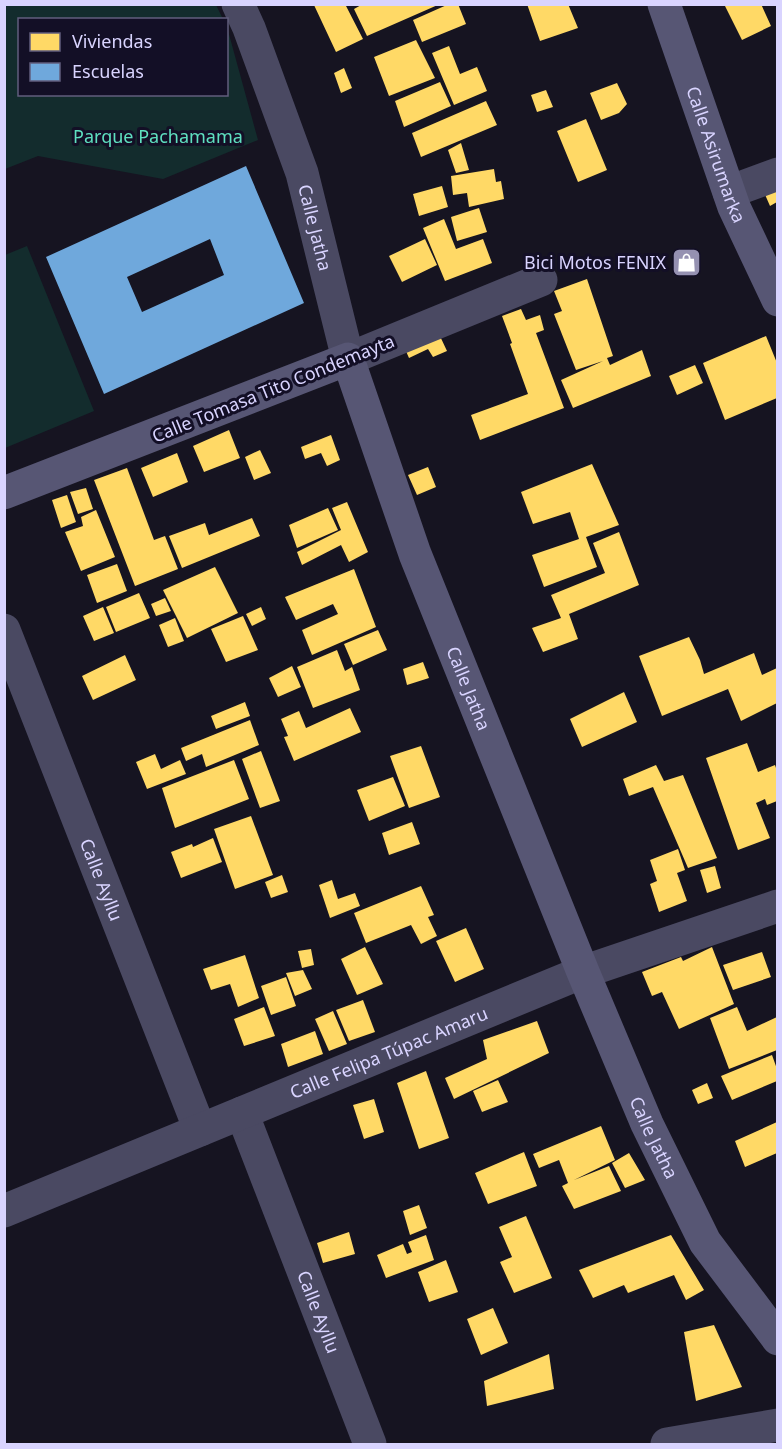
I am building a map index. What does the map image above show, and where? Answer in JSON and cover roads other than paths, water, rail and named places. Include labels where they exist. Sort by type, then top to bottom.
[{"type":"street","name":"Calle Jatha","points":[[238,4],[302,173],[348,359],[415,554],[647,1124],[705,1242],[777,1339]]},
{"type":"street","name":"Calle Asirumarka","points":[[664,4],[734,207],[777,300]]},
{"type":"street","points":[[729,192],[777,174]]},
{"type":"street","name":"Calle Tomasa Tito Condemayta","points":[[4,493],[348,359],[541,280]]},
{"type":"street","name":"Calle Ayllu","points":[[4,630],[200,1130]]},
{"type":"street","name":"Calle Felipa Túpac Amaru","points":[[4,1211],[584,972],[777,906]]},
{"type":"street","name":"Calle Ayllu","points":[[242,1113],[370,1444]]},
{"type":"street","points":[[667,1444],[777,1425]]},
{"type":"place","name":"Bici Motos FENIX","points":[[687,262]]},
{"type":"park label","name":"Parque Pachamama","points":[[158,136]]}]
